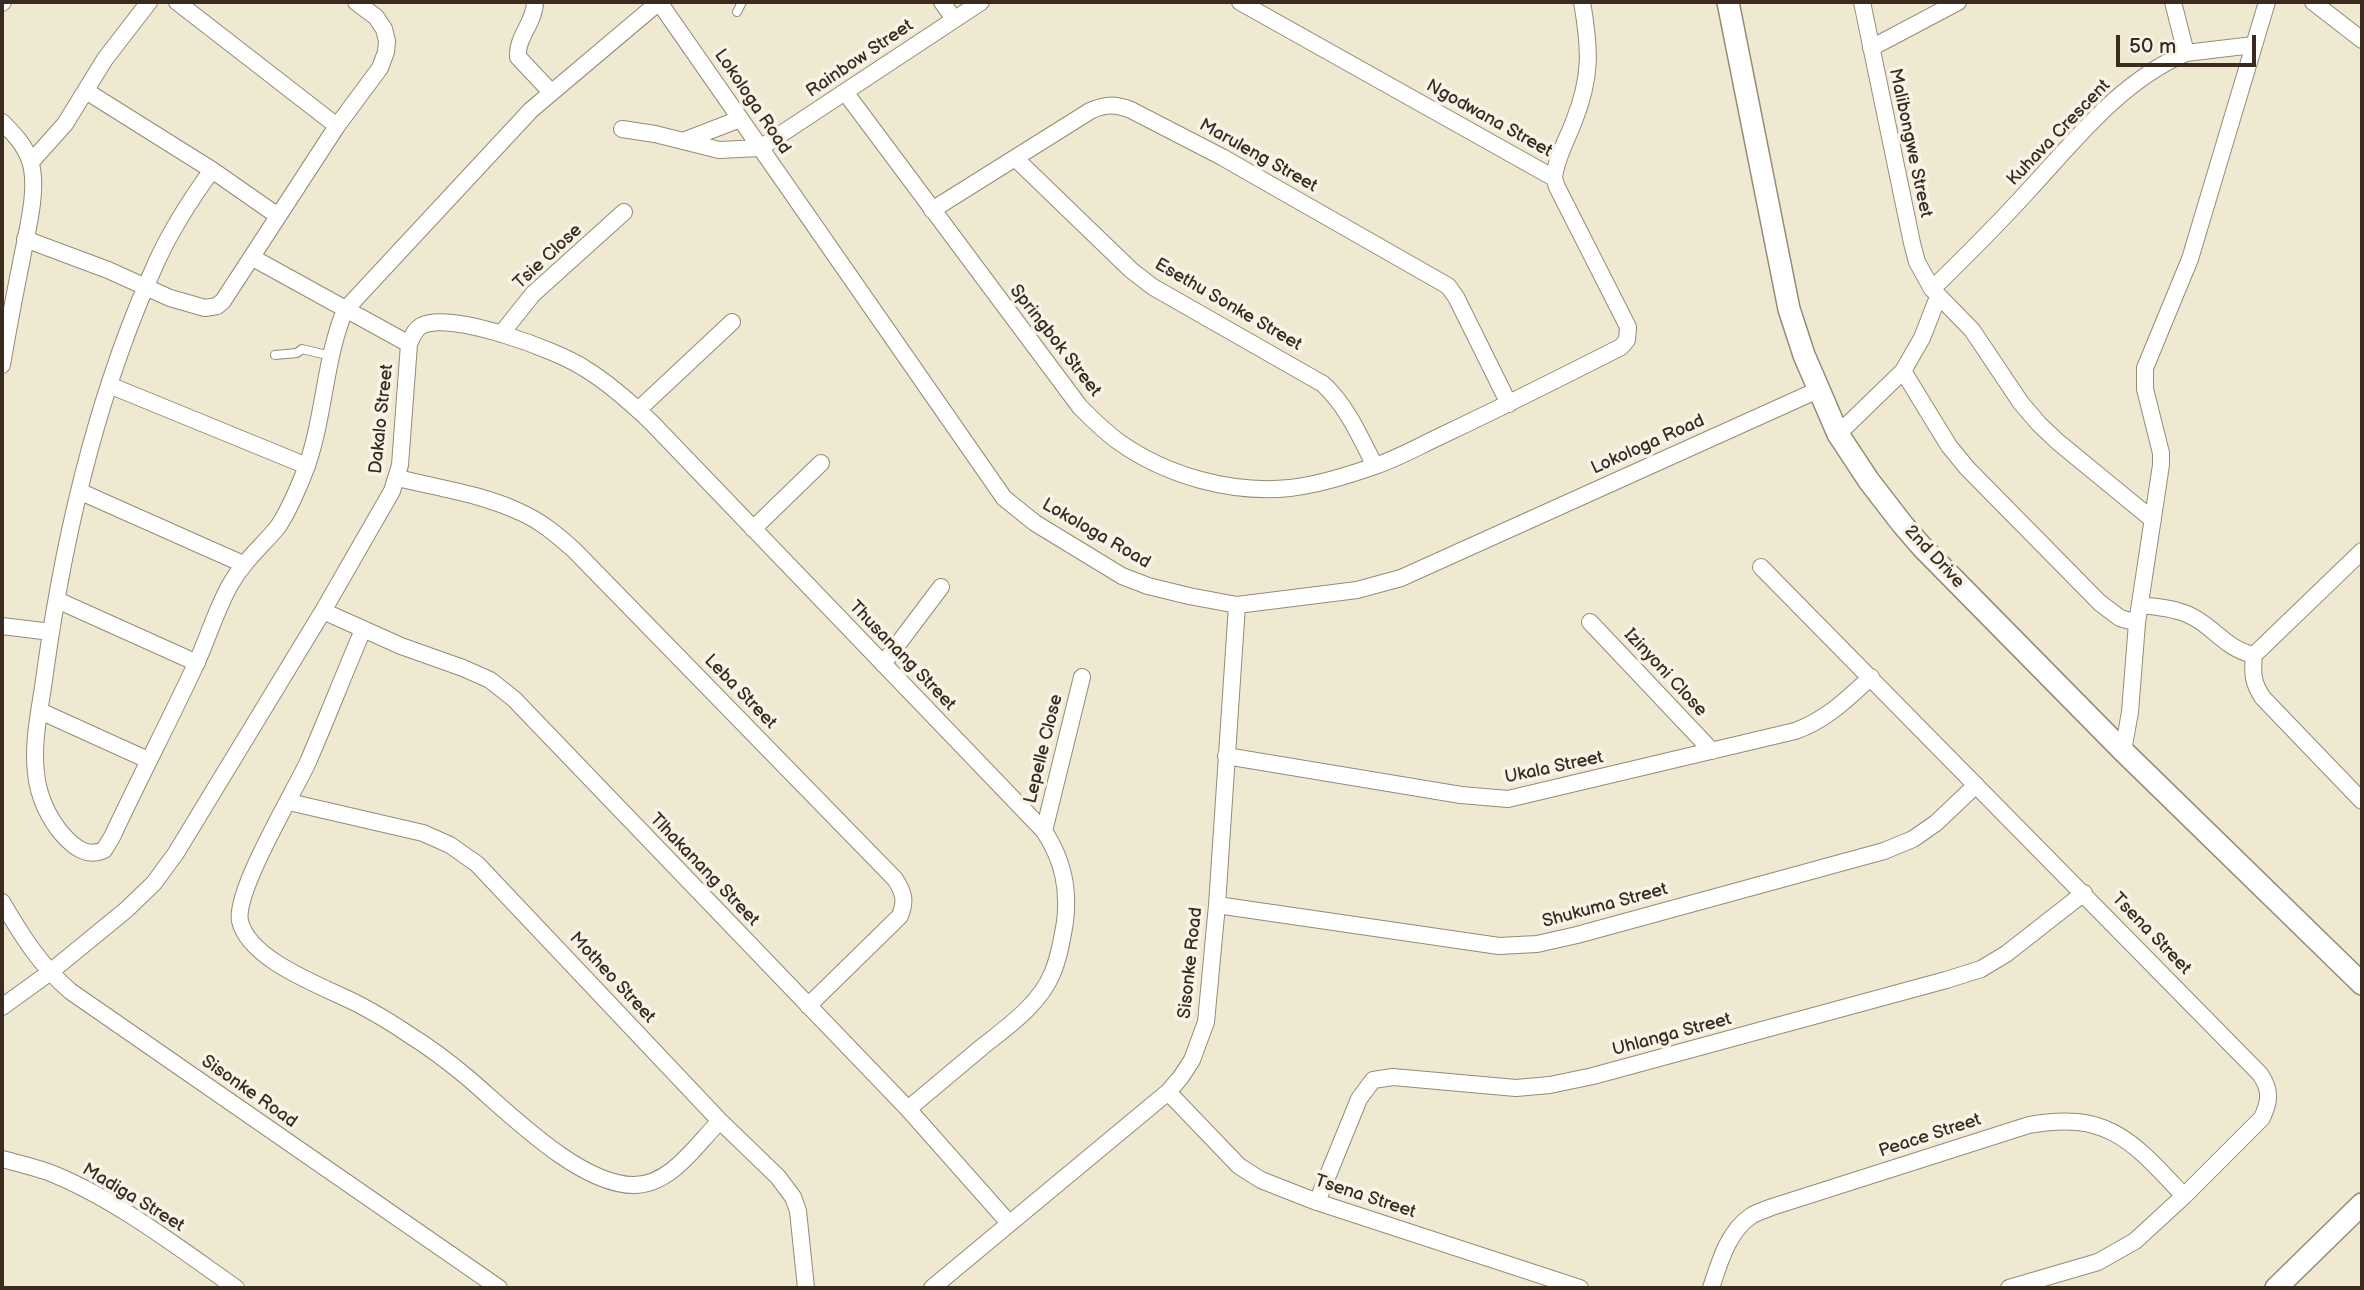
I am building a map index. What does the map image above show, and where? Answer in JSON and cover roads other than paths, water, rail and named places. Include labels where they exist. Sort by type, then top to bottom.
[{"type":"street","points":[[31,162],[65,124],[119,39],[149,2]]},
{"type":"street","points":[[177,2],[337,126]]},
{"type":"street","points":[[25,239],[198,307],[211,308],[223,302],[337,126],[380,68],[387,52],[384,29],[376,17],[356,2]]},
{"type":"street","points":[[535,2],[533,16],[518,47],[518,57],[551,92]]},
{"type":"street","points":[[212,170],[172,231],[146,287],[109,385],[80,492],[57,600],[35,761],[39,789],[49,815],[56,827],[76,848],[83,851],[97,853],[108,845],[197,663],[229,588],[243,564],[279,526],[292,502],[307,466],[322,410],[337,329],[345,310],[531,110],[659,2]]},
{"type":"street","name":"Lokologa Road","points":[[659,2],[1004,498],[1035,523],[1122,576],[1148,586],[1237,605],[1357,590],[1401,578],[1818,390]]},
{"type":"street","points":[[942,2],[954,19]]},
{"type":"street","name":"Rainbow Street","points":[[760,148],[981,2]]},
{"type":"street","name":"Ngodwana Street","points":[[1240,2],[1555,178],[1557,187],[1628,327],[1629,334],[1621,347]]},
{"type":"street","points":[[1555,178],[1559,156],[1583,94],[1589,68],[1588,38],[1582,2]]},
{"type":"street","name":"2nd Drive","points":[[1728,2],[1781,276],[1796,333],[1838,434],[1868,481],[1922,547],[2123,751],[2362,984]]},
{"type":"street","name":"Malibongwe Street","points":[[1862,2],[1917,262],[1935,293],[1972,330],[2021,403],[2039,424],[2153,520]]},
{"type":"street","points":[[1871,48],[1958,2]]},
{"type":"street","points":[[2173,2],[2186,53],[2253,45]]},
{"type":"street","points":[[2123,751],[2133,683],[2137,623],[2161,465],[2161,453],[2144,389],[2145,368],[2190,259],[2267,2]]},
{"type":"street","points":[[2313,2],[2362,40]]},
{"type":"street","name":"Kuhava Crescent","points":[[1935,293],[2112,103],[2143,76],[2186,53]]},
{"type":"street","points":[[86,90],[212,170],[278,216]]},
{"type":"street","name":"Springbok Street","points":[[845,92],[1080,407],[1119,442],[1146,459],[1177,473],[1236,487],[1262,489],[1290,488],[1321,482],[1375,466],[1509,404],[1621,347]]},
{"type":"street","name":"Maruleng Street","points":[[932,210],[1090,111],[1116,104],[1222,157],[1448,286],[1509,404]]},
{"type":"street","points":[[683,141],[740,119]]},
{"type":"street","points":[[2,122],[17,137],[31,162],[32,195],[2,365]]},
{"type":"street","points":[[622,129],[719,150],[760,148]]},
{"type":"street","name":"Esethu Sonke Street","points":[[1016,159],[1130,270],[1153,288],[1323,384],[1335,395],[1348,414],[1375,466]]},
{"type":"street","name":"Tsie Close","points":[[501,334],[533,294],[625,212]]},
{"type":"street","points":[[253,258],[409,344]]},
{"type":"street","points":[[1838,434],[1903,371],[1922,338],[1935,293]]},
{"type":"street","points":[[638,410],[732,321]]},
{"type":"street","name":"Thusanang Street","points":[[447,323],[543,346],[583,366],[618,391],[1044,831],[1065,875],[1067,908],[1062,943],[1052,975],[1036,1000],[1014,1021],[908,1109]]},
{"type":"street","name":"Dakalo Street","points":[[2,1007],[126,911],[154,883],[195,823],[382,510],[398,478],[409,344],[414,332],[421,326],[447,323]]},
{"type":"street","points":[[1903,371],[1949,446],[1967,468],[2100,603],[2120,618],[2137,623]]},
{"type":"street","points":[[109,385],[307,466]]},
{"type":"street","points":[[753,529],[821,463]]},
{"type":"street","name":"Leba Street","points":[[398,478],[487,500],[520,512],[548,528],[574,550],[895,879],[905,899],[900,916],[808,1006]]},
{"type":"street","points":[[80,492],[243,564]]},
{"type":"street","points":[[2361,797],[2263,698],[2253,677],[2255,655],[2362,551]]},
{"type":"street","name":"Tsena Street","points":[[1761,566],[2260,1074],[2268,1089],[2268,1102],[2262,1118],[2135,1241],[2098,1262],[2010,1288]]},
{"type":"street","points":[[883,664],[940,587]]},
{"type":"street","points":[[57,600],[197,663]]},
{"type":"street","name":"Sisonke Road","points":[[932,1288],[1168,1092],[1192,1060],[1206,1022],[1217,905],[1237,605]]},
{"type":"street","points":[[2140,605],[2167,608],[2189,615],[2230,646],[2255,655]]},
{"type":"street","name":"Tlhakanang Street","points":[[323,611],[363,630],[490,680],[514,699],[908,1109],[1009,1223]]},
{"type":"street","name":"Izinyoni Close","points":[[1590,622],[1712,751]]},
{"type":"street","points":[[2,626],[51,632]]},
{"type":"street","points":[[363,630],[289,802],[259,859],[241,907],[243,930],[265,955],[284,967],[407,1033],[467,1077],[531,1133],[596,1176],[615,1183],[633,1185],[649,1184],[661,1179],[720,1121]]},
{"type":"street","name":"Lepelle Close","points":[[1044,831],[1082,677]]},
{"type":"street","name":"Ukala Street","points":[[1226,756],[1461,795],[1508,799],[1814,724],[1836,709],[1871,677]]},
{"type":"street","points":[[40,711],[148,760]]},
{"type":"street","name":"Shukuma Street","points":[[1217,905],[1449,940],[1499,946],[1537,944],[1884,850],[1913,839],[1976,785]]},
{"type":"street","name":"Motheo Street","points":[[289,802],[423,833],[450,845],[477,864],[720,1121],[778,1177],[793,1197],[798,1211],[806,1288]]},
{"type":"street","name":"Uhlanga Street","points":[[1317,1202],[1360,1100],[1373,1080],[1393,1077],[1516,1088],[1550,1085],[1593,1076],[1981,969],[2032,936],[2084,894]]},
{"type":"street","name":"Sisonke Road","points":[[2,902],[18,930],[49,973],[95,1010],[499,1288]]},
{"type":"street","name":"Tsena Street","points":[[1168,1092],[1239,1166],[1261,1180],[1317,1202],[1580,1288]]},
{"type":"street","name":"Peace Street","points":[[1711,1288],[1730,1242],[1740,1226],[1752,1215],[2029,1125],[2067,1121],[2101,1127],[2137,1148],[2184,1196]]},
{"type":"street","name":"Madiga Street","points":[[2,1158],[48,1172],[76,1185],[128,1214],[236,1288]]},
{"type":"street","points":[[2276,1288],[2362,1205]]},
{"type":"lane","points":[[737,12],[742,2]]},
{"type":"lane","points":[[275,355],[296,353],[302,349],[331,356]]}]
